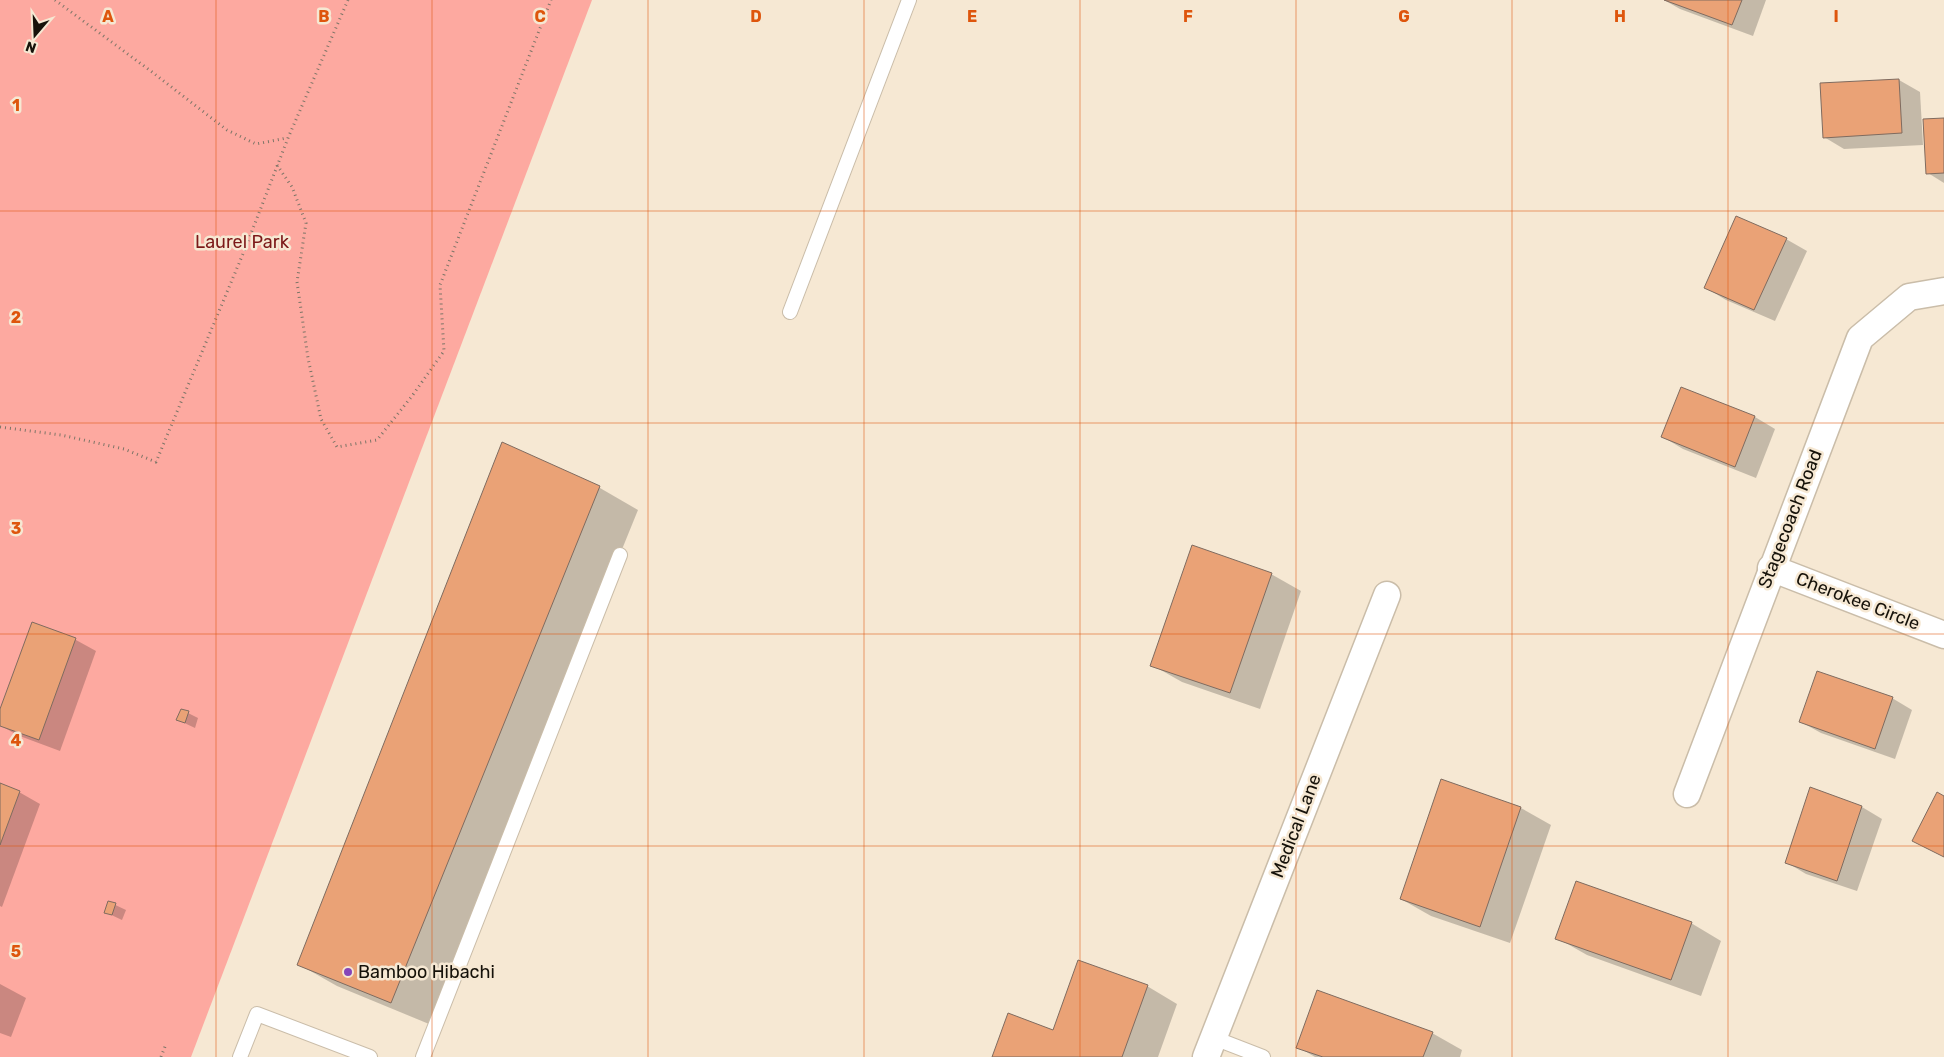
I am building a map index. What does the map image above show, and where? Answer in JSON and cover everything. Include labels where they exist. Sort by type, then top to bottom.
[{"type":"street","name":"Stagecoach Road","points":[[1687,794],[1771,568],[1860,338],[1908,297],[1944,292]]},
{"type":"street","name":"Cherokee Circle","points":[[1771,568],[1944,635]]},
{"type":"street","name":"Medical Lane","points":[[1210,1048],[1387,595]]},
{"type":"lane","points":[[790,312],[909,0]]},
{"type":"lane","points":[[423,1057],[620,554]]},
{"type":"lane","points":[[240,1057],[257,1014],[370,1057]]},
{"type":"lane","points":[[1210,1048],[1263,1057]]},
{"type":"path","points":[[55,0],[227,130],[256,144],[288,138]]},
{"type":"path","points":[[0,427],[61,435],[124,449],[156,462],[245,249],[288,138],[348,0]]},
{"type":"path","points":[[277,165],[292,187],[306,223],[297,282],[308,358],[321,419],[338,447],[377,440],[444,351],[440,284],[551,0]]},
{"type":"path","points":[[161,1057],[166,1044]]},
{"type":"green space","name":"Laurel Park","points":[[0,0],[592,0],[191,1057],[0,1057]]},
{"type":"building","points":[[1664,0],[1742,0],[1732,25]]},
{"type":"building","points":[[1899,79],[1902,133],[1823,138],[1820,83]]},
{"type":"building","points":[[1944,118],[1944,173],[1926,174],[1923,119]]},
{"type":"building","points":[[1736,216],[1787,238],[1754,310],[1704,288]]},
{"type":"building","points":[[1681,387],[1755,416],[1735,467],[1661,437]]},
{"type":"building","points":[[502,442],[600,486],[391,1003],[297,965]]},
{"type":"building","points":[[1192,545],[1272,573],[1230,693],[1150,666]]},
{"type":"building","points":[[32,622],[76,638],[39,740],[0,726],[0,709]]},
{"type":"building","points":[[1817,671],[1893,697],[1875,749],[1799,722]]},
{"type":"building","points":[[181,709],[189,711],[185,723],[176,720]]},
{"type":"building","points":[[1441,779],[1521,807],[1480,927],[1400,899]]},
{"type":"building","points":[[0,783],[20,791],[0,845]]},
{"type":"building","points":[[1810,787],[1862,806],[1837,881],[1785,863]]},
{"type":"building","points":[[1937,792],[1944,796],[1944,857],[1912,841]]},
{"type":"building","points":[[1576,881],[1692,922],[1671,980],[1555,939]]},
{"type":"building","points":[[108,901],[116,903],[112,915],[104,913]]},
{"type":"building","points":[[1078,960],[1148,985],[1122,1057],[992,1057],[1008,1013],[1053,1030]]},
{"type":"building","points":[[1317,990],[1433,1032],[1423,1057],[1323,1057],[1296,1048]]},
{"type":"place","name":"Bamboo Hibachi","points":[[348,972]]}]
